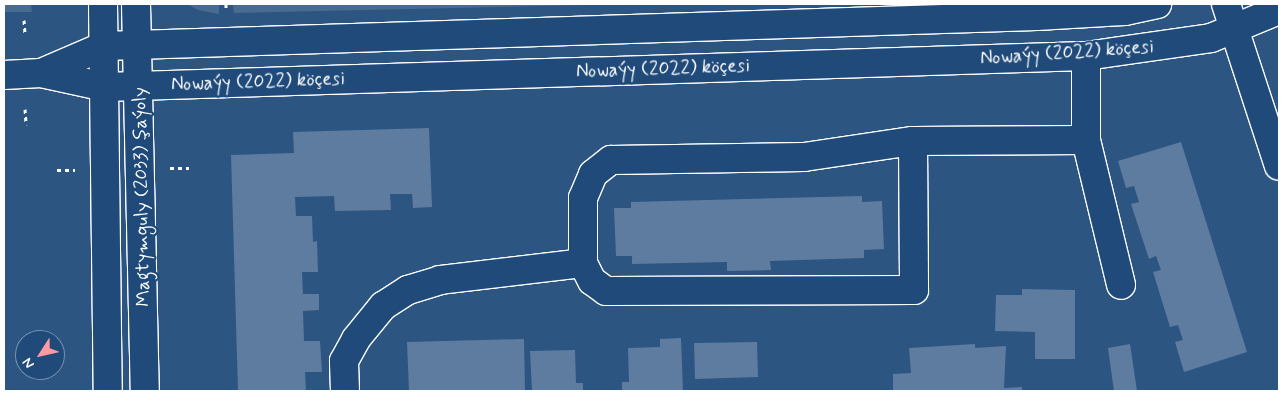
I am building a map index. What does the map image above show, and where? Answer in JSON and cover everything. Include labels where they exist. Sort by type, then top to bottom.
[{"type":"main road","name":"Magtymguly (2033) şaýoly","points":[[103,4],[108,391]]},
{"type":"main road","name":"Magtymguly (2033) şaýoly","points":[[136,4],[145,391]]},
{"type":"main road","name":"Nowaýy (2022) köçesi","points":[[41,73],[104,46],[1037,16],[1125,11],[1157,4]]},
{"type":"main road","points":[[1226,4],[1279,166]]},
{"type":"main road","name":"Nowaýy (2022) köçesi","points":[[4,75],[41,73],[105,87],[1086,56],[1135,52],[1236,31],[1279,10]]},
{"type":"main road","points":[[1086,56],[1086,140],[1121,285]]},
{"type":"main road","points":[[913,141],[914,290],[606,291],[592,281],[583,264],[583,198],[593,174],[610,160],[804,157],[913,141],[1086,140]]},
{"type":"main road","points":[[344,391],[344,361],[356,339],[383,306],[408,290],[440,280],[583,264]]},
{"type":"path","points":[[24,20],[25,33]]},
{"type":"path","points":[[25,110],[26,125]]},
{"type":"path","points":[[168,168],[190,168]]},
{"type":"path","points":[[57,170],[78,170]]},
{"type":"shaded area","points":[[4,4],[31,4],[32,12],[4,12]]},
{"type":"shaded area","points":[[187,4],[219,4],[219,14],[198,10]]},
{"type":"shaded area","points":[[233,4],[635,4],[234,13]]},
{"type":"building","points":[[429,128],[432,207],[413,208],[412,194],[390,194],[391,210],[335,211],[334,196],[295,197],[296,216],[312,216],[313,242],[317,241],[318,272],[302,272],[303,294],[319,294],[319,310],[303,311],[304,341],[320,341],[322,372],[305,372],[306,391],[238,391],[231,155],[294,153],[293,132]]},
{"type":"building","points":[[1181,142],[1247,352],[1184,372],[1175,342],[1183,340],[1178,325],[1170,327],[1153,272],[1161,270],[1156,256],[1149,259],[1131,204],[1139,202],[1134,186],[1126,188],[1118,161]]},
{"type":"building","points":[[862,196],[862,202],[882,201],[884,249],[864,250],[864,258],[770,261],[771,270],[727,271],[727,262],[632,264],[632,256],[616,256],[614,208],[631,208],[631,202]]},
{"type":"building","points":[[1022,289],[1075,290],[1075,359],[1035,359],[1035,332],[995,331],[996,295],[1022,295]]},
{"type":"building","points":[[681,338],[683,391],[622,391],[622,382],[629,382],[628,348],[660,347],[660,339]]},
{"type":"building","points":[[524,339],[525,391],[409,391],[407,342]]},
{"type":"building","points":[[757,342],[758,377],[695,379],[694,343]]},
{"type":"building","points":[[975,344],[975,348],[1006,346],[1004,388],[1022,387],[1022,391],[893,391],[893,374],[911,373],[909,348]]},
{"type":"building","points":[[1130,344],[1137,391],[1114,391],[1108,348]]},
{"type":"building","points":[[575,350],[576,383],[583,383],[583,391],[532,391],[530,351]]}]
